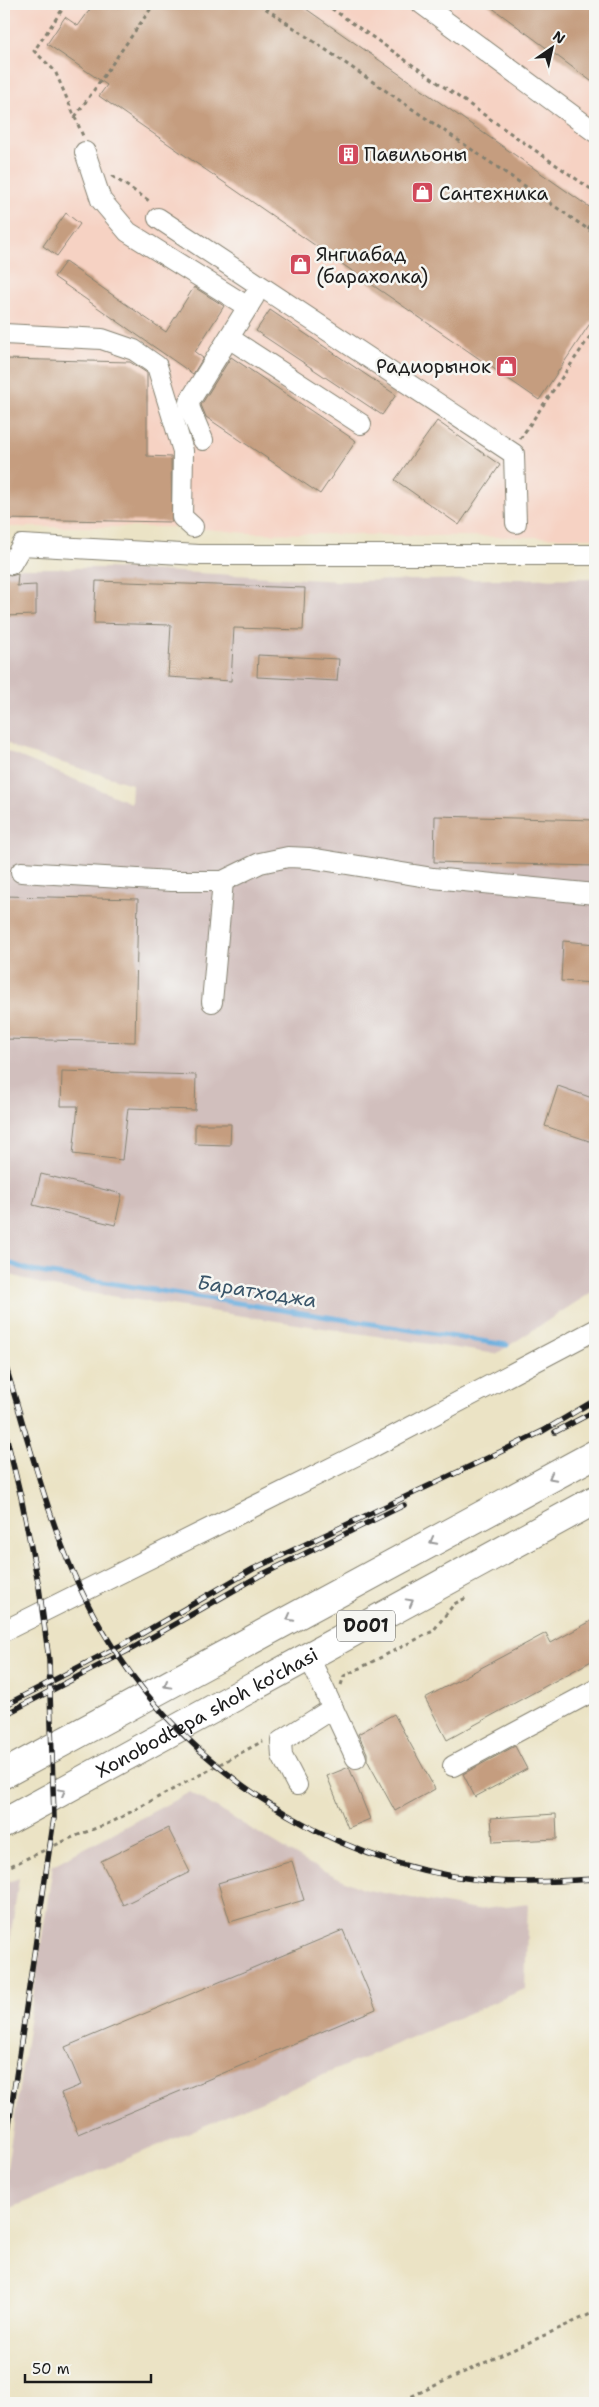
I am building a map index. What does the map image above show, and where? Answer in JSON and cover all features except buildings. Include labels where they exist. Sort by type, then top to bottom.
[{"type":"highway","name":"D001","points":[[5,1773],[595,1454]]},
{"type":"highway","name":"Xonobodtepa shoh ko'chasi","points":[[15,1817],[595,1500]]},
{"type":"highway","points":[[210,1662],[229,1701]]},
{"type":"highway","points":[[5,1773],[15,1817]]},
{"type":"street","points":[[422,4],[595,132]]},
{"type":"street","points":[[85,146],[101,200],[128,232],[248,307]]},
{"type":"street","points":[[156,211],[260,287],[514,454],[516,523]]},
{"type":"street","points":[[203,440],[189,402],[260,287]]},
{"type":"street","points":[[4,334],[102,339],[134,350],[157,366],[183,451],[182,517],[193,526]]},
{"type":"street","points":[[229,338],[361,424]]},
{"type":"street","points":[[11,564],[22,545],[198,555],[595,555]]},
{"type":"street","points":[[21,872],[171,881],[223,881],[260,864],[288,858],[310,858],[433,878],[595,894]]},
{"type":"street","points":[[212,1002],[223,881]]},
{"type":"street","points":[[4,1630],[378,1444],[595,1330]]},
{"type":"street","points":[[309,1657],[356,1758]]},
{"type":"street","points":[[453,1766],[595,1690]]},
{"type":"street","points":[[297,1785],[282,1756],[281,1742],[333,1708]]},
{"type":"path","points":[[66,4],[34,51],[56,71],[85,146]]},
{"type":"path","points":[[75,117],[154,4]]},
{"type":"path","points":[[259,4],[595,234]]},
{"type":"path","points":[[325,4],[595,192]]},
{"type":"path","points":[[104,171],[156,211]]},
{"type":"path","points":[[588,229],[595,218]]},
{"type":"path","points":[[516,445],[595,329]]},
{"type":"path","points":[[397,2403],[595,2312]]},
{"type":"shaded area","name":"Янгиабад (барахолка)","points":[[4,4],[595,4],[595,538],[247,533],[185,527],[4,527]]},
{"type":"shaded area","points":[[4,568],[107,568],[341,581],[595,578],[595,1290],[496,1354],[51,1287],[4,1273],[4,750],[131,803],[132,784],[16,749],[4,740]]},
{"type":"shaded area","points":[[190,1792],[308,1863],[362,1889],[477,1910],[528,1903],[525,1989],[4,2211],[4,2187],[53,1865]]},
{"type":"shaded area","points":[[19,1878],[4,1983],[4,1884]]},
{"type":"waterway","name":"Баратходжа","points":[[4,1261],[32,1271],[507,1345]]},
{"type":"railway","points":[[4,1361],[45,1497],[84,1597],[101,1628],[134,1677],[172,1722],[215,1763],[262,1799],[313,1829],[366,1853],[423,1870],[481,1880],[538,1882],[595,1879]]},
{"type":"railway","points":[[4,1706],[131,1640],[253,1569],[543,1431],[595,1400]]},
{"type":"railway","points":[[555,1432],[595,1411]]},
{"type":"railway","points":[[4,1427],[21,1497],[39,1587],[49,1660],[54,1818],[4,2158]]},
{"type":"railway","points":[[4,1715],[133,1648],[259,1576],[404,1505]]},
{"type":"place","name":"Павильоны","points":[[348,154]]},
{"type":"place","name":"Сантехника","points":[[423,193]]},
{"type":"place","name":"Янгиабад (барахолка)","points":[[300,265]]},
{"type":"place","name":"Радиорынок","points":[[507,366]]}]
